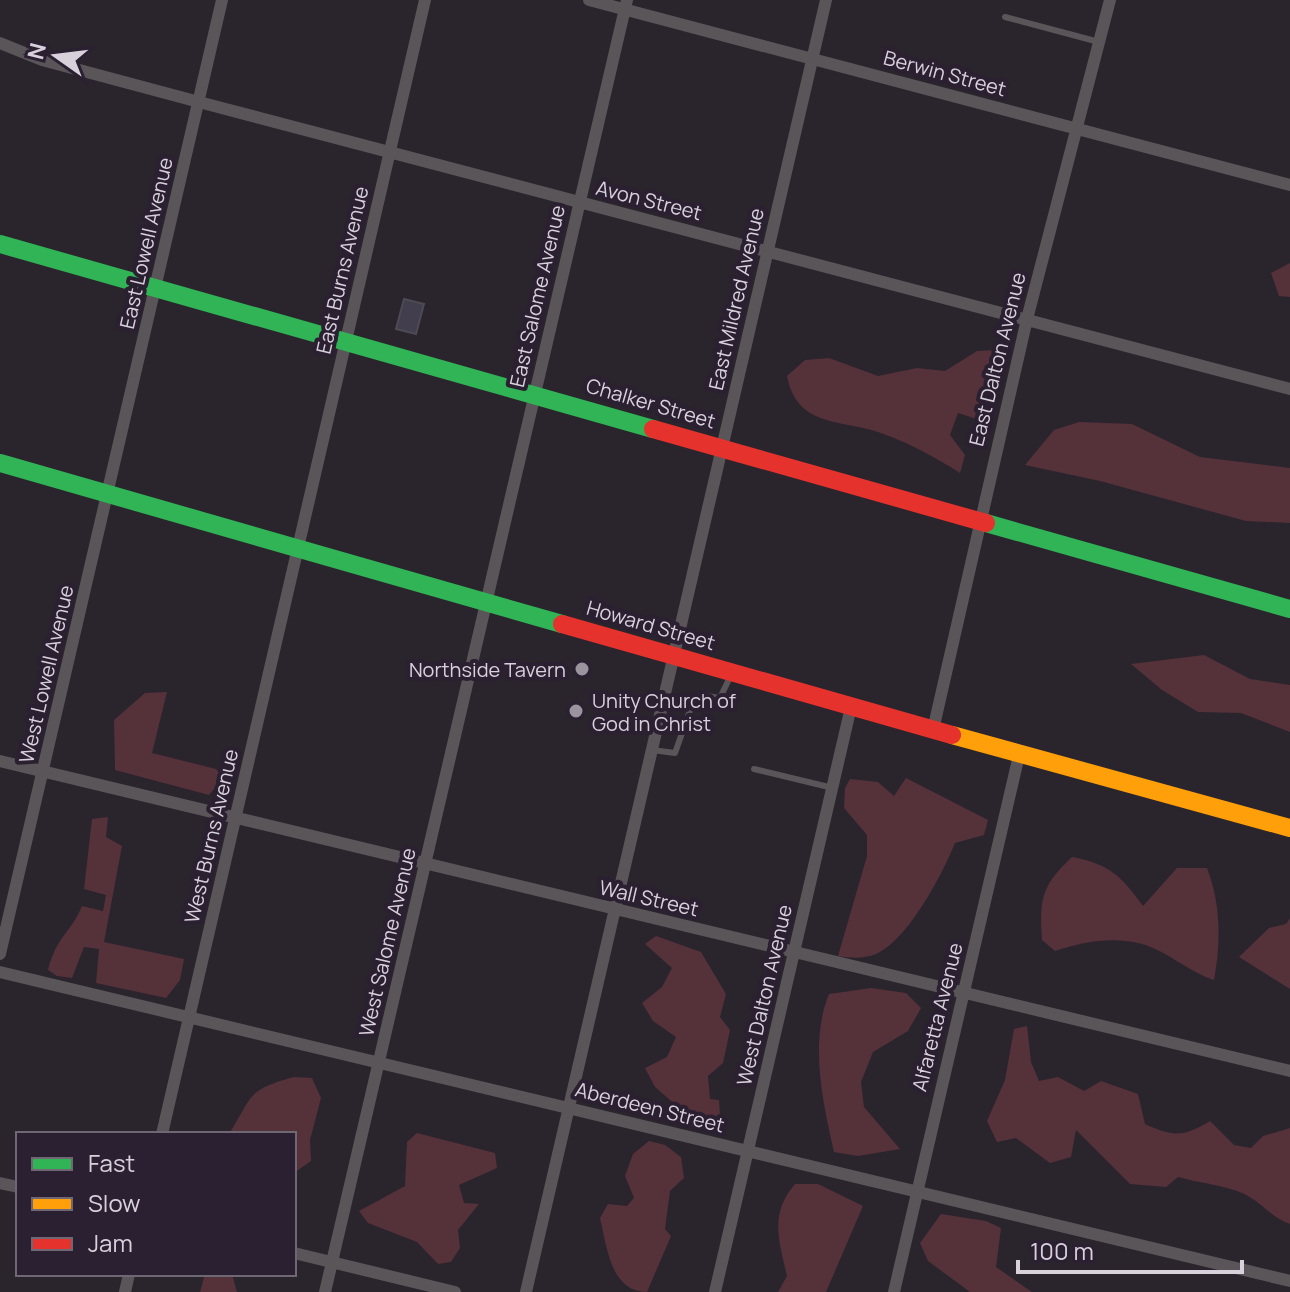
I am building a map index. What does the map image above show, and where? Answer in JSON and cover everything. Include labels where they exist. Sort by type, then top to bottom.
[{"type":"main road","name":"Chalker Street","points":[[0,244],[1290,609]]},
{"type":"main road","name":"Howard Street","points":[[0,463],[732,670],[851,707],[1020,751],[1290,828]]},
{"type":"street","name":"East Lowell Avenue","points":[[107,495],[222,0]]},
{"type":"street","name":"East Burns Avenue","points":[[298,548],[425,0]]},
{"type":"street","name":"Berwin Street","points":[[589,0],[626,5],[813,59],[1290,185]]},
{"type":"street","name":"East Mildred Avenue","points":[[526,1292],[826,0]]},
{"type":"street","name":"East Dalton Avenue","points":[[933,730],[1027,319],[1110,0]]},
{"type":"street","name":"East Salome Avenue","points":[[488,602],[626,5]]},
{"type":"street","name":"Avon Street","points":[[0,43],[42,60],[1290,389]]},
{"type":"street","name":"West Lowell Avenue","points":[[0,954],[107,495]]},
{"type":"street","name":"West Burns Avenue","points":[[162,1132],[298,548]]},
{"type":"street","name":"West Salome Avenue","points":[[325,1292],[488,602]]},
{"type":"street","name":"West Dalton Avenue","points":[[715,1292],[851,707]]},
{"type":"street","name":"Alfaretta Avenue","points":[[894,1292],[1020,751]]},
{"type":"street","name":"Wall Street","points":[[0,761],[1290,1071]]},
{"type":"street","name":"Aberdeen Street","points":[[0,972],[1290,1281]]},
{"type":"street","points":[[296,1253],[455,1292]]},
{"type":"lane","points":[[1005,17],[1099,42]]},
{"type":"lane","points":[[652,750],[675,753],[694,699],[724,695],[732,670]]},
{"type":"lane","points":[[754,769],[833,788]]},
{"type":"shaded area","points":[[1290,263],[1290,297],[1279,296],[1271,273]]},
{"type":"shaded area","points":[[996,350],[980,420],[958,413],[950,435],[965,455],[960,473],[891,437],[811,413],[800,405],[792,393],[787,376],[805,360],[829,358],[878,376],[917,368],[945,371],[977,351]]},
{"type":"shaded area","points":[[1079,422],[1132,424],[1200,457],[1290,468],[1290,523],[1246,521],[1100,481],[1025,465],[1054,430]]},
{"type":"shaded area","points":[[1204,655],[1250,679],[1290,685],[1290,732],[1241,713],[1198,712],[1162,690],[1131,664]]},
{"type":"shaded area","points":[[167,692],[152,753],[216,769],[223,778],[209,795],[115,770],[114,720],[145,693]]},
{"type":"shaded area","points":[[906,778],[988,820],[984,835],[955,843],[923,905],[888,947],[867,957],[838,956],[867,856],[867,835],[844,808],[845,788],[850,779],[878,782],[894,796]]},
{"type":"shaded area","points":[[108,817],[106,837],[122,846],[104,942],[184,959],[180,980],[166,998],[96,983],[99,949],[84,947],[72,978],[57,976],[48,970],[60,941],[82,906],[103,911],[106,895],[84,889],[92,819]]},
{"type":"shaded area","points":[[1072,857],[1096,863],[1114,873],[1143,906],[1177,868],[1207,868],[1215,895],[1218,924],[1214,980],[1142,944],[1120,940],[1098,941],[1055,951],[1042,940],[1041,914],[1045,894],[1054,876]]},
{"type":"shaded area","points":[[1290,918],[1290,989],[1239,957],[1269,928],[1286,924]]},
{"type":"shaded area","points":[[656,936],[701,952],[726,994],[720,1017],[730,1030],[723,1063],[708,1076],[710,1099],[719,1100],[721,1128],[701,1127],[655,1087],[645,1068],[667,1057],[676,1037],[653,1021],[642,1003],[662,987],[672,968],[645,944]]},
{"type":"shaded area","points":[[871,988],[906,993],[921,1008],[908,1031],[873,1052],[861,1082],[864,1107],[900,1149],[858,1156],[834,1152],[820,1073],[820,1032],[829,994]]},
{"type":"shaded area","points":[[1027,1026],[1031,1062],[1039,1081],[1058,1077],[1084,1091],[1101,1081],[1138,1094],[1145,1124],[1155,1128],[1178,1133],[1193,1130],[1210,1121],[1234,1145],[1251,1148],[1263,1136],[1290,1128],[1290,1224],[1249,1196],[1227,1188],[1178,1177],[1166,1187],[1130,1184],[1076,1130],[1071,1157],[1050,1163],[1016,1138],[997,1142],[987,1121],[1005,1080],[1014,1029]]},
{"type":"shaded area","points":[[294,1077],[312,1078],[321,1098],[310,1140],[311,1161],[296,1172],[296,1132],[230,1132],[252,1096],[267,1086]]},
{"type":"shaded area","points":[[417,1133],[495,1153],[497,1168],[459,1185],[464,1203],[479,1204],[458,1230],[460,1248],[451,1262],[438,1264],[417,1242],[368,1223],[359,1211],[405,1186],[407,1142]]},
{"type":"shaded area","points":[[649,1141],[665,1145],[681,1157],[684,1178],[670,1191],[665,1229],[671,1236],[647,1292],[625,1285],[618,1276],[608,1255],[600,1218],[608,1204],[627,1206],[634,1198],[625,1176],[633,1154]]},
{"type":"shaded area","points":[[795,1184],[818,1184],[863,1206],[826,1292],[778,1292],[787,1276],[779,1239],[779,1217]]},
{"type":"shaded area","points":[[941,1214],[986,1221],[1001,1228],[996,1267],[1032,1292],[970,1292],[928,1261],[920,1243]]},
{"type":"shaded area","points":[[204,1276],[233,1276],[237,1292],[200,1292]]},
{"type":"building","points":[[404,299],[424,304],[416,334],[396,329]]},
{"type":"traffic: fast","points":[[0,244],[653,429]]},
{"type":"traffic: fast","points":[[0,463],[562,624]]},
{"type":"traffic: fast","points":[[986,523],[1290,609]]},
{"type":"traffic: slow","points":[[952,735],[1290,828]]},
{"type":"traffic: jam","points":[[653,429],[986,523]]},
{"type":"traffic: jam","points":[[562,624],[952,735]]},
{"type":"place","name":"Northside Tavern","points":[[582,669]]},
{"type":"place","name":"Unity Church of God in Christ","points":[[576,711]]}]
